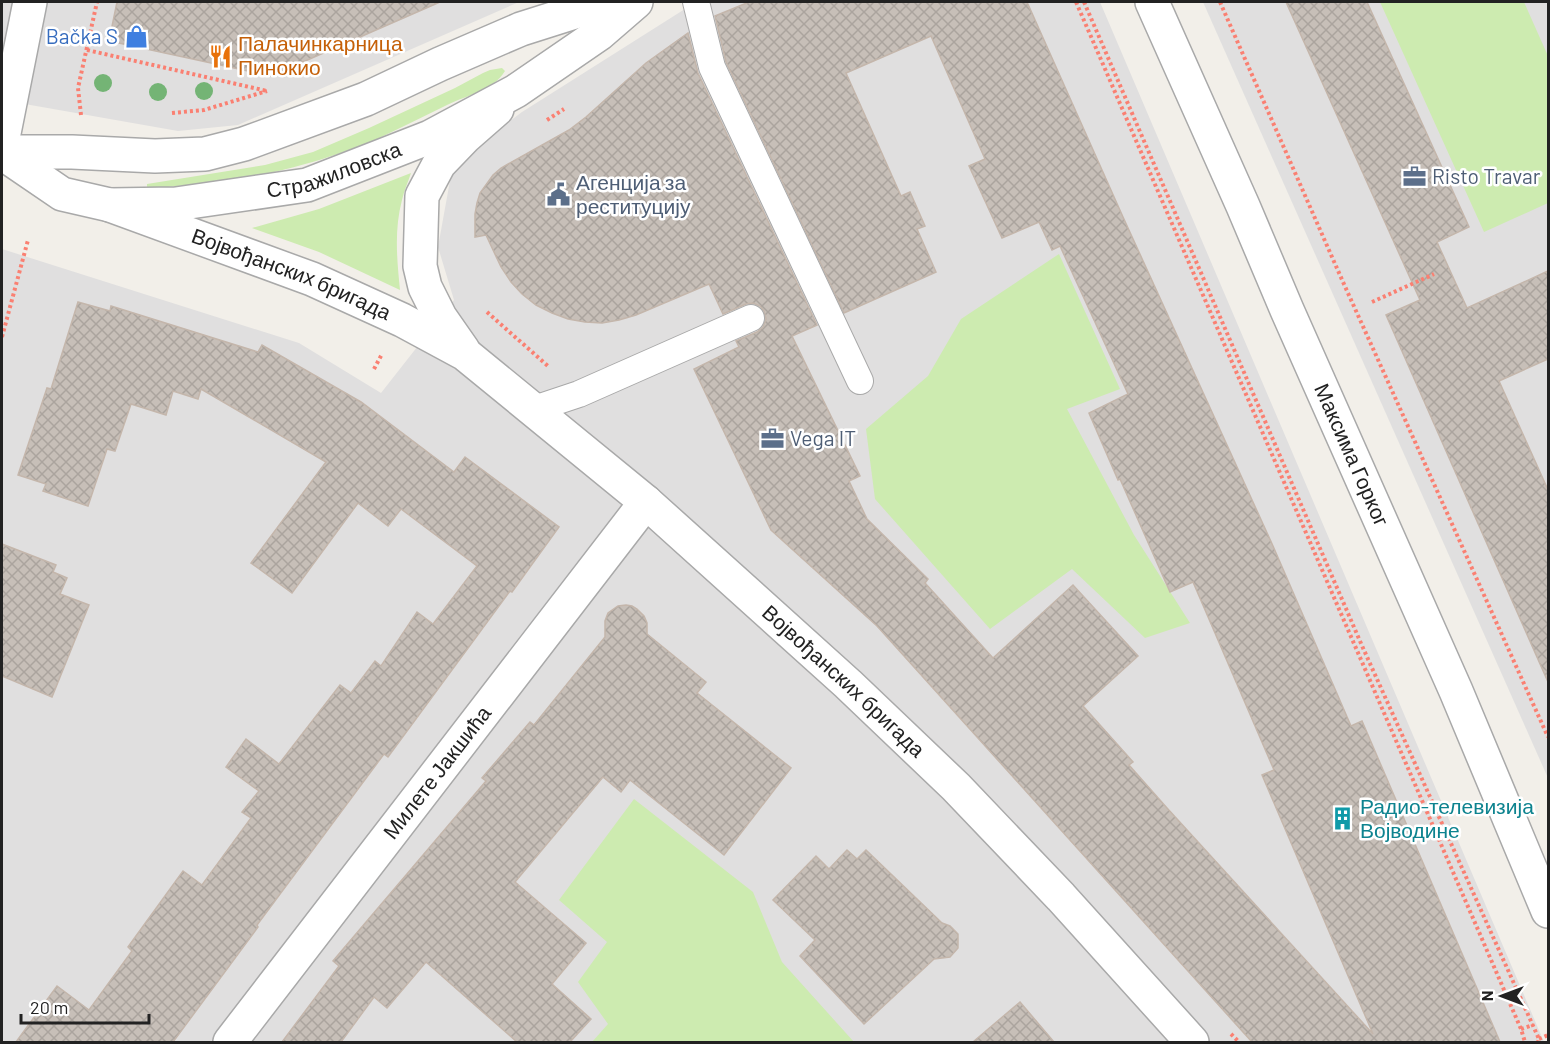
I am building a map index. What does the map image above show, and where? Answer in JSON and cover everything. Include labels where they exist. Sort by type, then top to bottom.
[{"type":"street","points":[[2,143],[30,2]]},
{"type":"street","name":"Стражиловска","points":[[2,153],[155,156],[206,154],[244,144],[366,99],[521,29],[606,2]]},
{"type":"street","name":"Стражиловска","points":[[2,153],[62,194],[110,205],[176,204],[307,185],[430,137],[516,91],[598,34],[636,2]]},
{"type":"street","name":"Максима Горког","points":[[1152,2],[1452,680],[1548,911]]},
{"type":"street","name":"Војвођанских бригада","points":[[465,354],[440,317],[426,287],[420,266],[422,196],[439,164],[516,91]]},
{"type":"street","name":"Војвођанских бригада","points":[[110,205],[312,279],[402,320],[465,354],[645,502],[848,684],[956,787],[1061,897],[1192,1042]]},
{"type":"street","name":"Милете Јакшића","points":[[230,1042],[645,502]]},
{"type":"lane","points":[[696,2],[712,67],[860,381]]},
{"type":"lane","points":[[534,410],[579,394],[751,318]]},
{"type":"path","points":[[92,116],[81,115],[78,88],[97,2]]},
{"type":"path","points":[[1076,2],[1525,1042]]},
{"type":"path","points":[[1084,2],[1362,648],[1539,1041],[1548,1035]]},
{"type":"path","points":[[1220,2],[1548,737]]},
{"type":"path","points":[[87,50],[267,91],[204,110],[171,114]]},
{"type":"path","points":[[546,121],[572,102]]},
{"type":"path","points":[[2,337],[28,240]]},
{"type":"path","points":[[1372,302],[1434,274]]},
{"type":"path","points":[[483,307],[579,394]]},
{"type":"path","points":[[1521,1029],[1533,1025]]},
{"type":"path","points":[[1223,1026],[1239,1042]]},
{"type":"shaded area","points":[[2,2],[519,2],[238,125],[178,131],[2,100]]},
{"type":"shaded area","points":[[696,2],[1100,2],[1544,1042],[2,1042],[2,249],[299,343],[381,393],[454,300],[438,247],[453,164],[522,112]]},
{"type":"shaded area","points":[[1203,2],[1548,2],[1548,778]]},
{"type":"green space","points":[[1380,2],[1524,2],[1548,56],[1548,203],[1484,232]]},
{"type":"green space","points":[[502,68],[505,71],[500,78],[487,88],[377,139],[336,154],[293,168],[250,177],[147,189],[147,184],[265,165],[313,152],[369,128],[483,73]]},
{"type":"green space","points":[[411,173],[399,211],[397,256],[400,290],[319,252],[252,228],[319,209]]},
{"type":"green space","points":[[1059,254],[1120,389],[1067,409],[1134,535],[1190,623],[1145,638],[1072,569],[990,629],[875,499],[866,429],[928,376],[961,319]]},
{"type":"green space","points":[[634,799],[753,892],[782,962],[854,1042],[592,1042],[608,1024],[578,982],[607,942],[559,900]]},
{"type":"building","points":[[117,2],[440,2],[271,76],[109,41]]},
{"type":"building","points":[[749,2],[1027,2],[1273,546],[1351,726],[1362,721],[1500,1042],[1252,1042],[877,626],[771,530],[694,369],[739,347],[736,341],[763,327],[766,319],[760,306],[753,303],[746,304],[723,314],[709,284],[619,320],[602,323],[568,319],[536,305],[522,294],[501,267],[486,235],[475,237],[477,203],[480,193],[493,175],[501,168],[569,130],[646,63],[688,33],[698,73],[817,325],[792,336],[860,476],[849,481],[867,519],[928,579],[925,583],[993,658],[1073,585],[1138,656],[1083,706],[1133,762],[1129,765],[1167,808],[1373,1034],[1262,775],[1274,770],[1193,582],[1170,592],[1089,413],[1128,394],[1060,246],[1052,250],[1039,222],[1002,238],[969,166],[985,159],[931,36],[846,73],[901,196],[910,192],[925,226],[917,229],[936,272],[844,313],[726,62],[715,16]]},
{"type":"building","points":[[1286,2],[1367,2],[1469,227],[1437,242],[1467,308],[1548,271],[1548,359],[1499,381],[1548,490],[1548,682],[1386,315],[1420,300]]},
{"type":"building","points":[[78,302],[110,311],[111,306],[258,352],[262,345],[361,402],[454,472],[465,457],[559,527],[388,757],[384,754],[173,1042],[16,1042],[57,986],[89,1010],[132,951],[128,947],[183,871],[202,885],[251,818],[242,812],[259,791],[226,767],[246,739],[279,764],[340,685],[351,693],[375,661],[381,666],[417,612],[433,624],[477,566],[401,509],[388,526],[358,503],[292,593],[251,563],[326,462],[201,389],[198,399],[173,391],[166,415],[131,404],[115,451],[107,449],[88,506],[43,491],[46,484],[18,475],[47,388],[51,389]]},
{"type":"building","points":[[2,544],[56,565],[53,572],[67,578],[60,594],[89,605],[52,697],[2,676]]},
{"type":"building","points":[[626,605],[637,609],[644,616],[647,623],[647,634],[706,682],[697,693],[791,768],[724,855],[630,780],[621,792],[603,777],[515,882],[586,943],[552,984],[591,1019],[570,1042],[517,1042],[426,962],[387,1008],[374,997],[341,1042],[282,1042],[339,966],[333,961],[486,781],[482,778],[530,722],[534,725],[605,637],[605,621],[608,613],[618,606]]},
{"type":"building","points":[[847,850],[857,859],[866,850],[942,923],[950,926],[958,934],[958,948],[950,957],[934,959],[864,1024],[800,956],[815,940],[773,900],[816,856],[829,869]]},
{"type":"building","points":[[1020,1002],[1054,1042],[973,1042]]},
{"type":"place","name":"Bačka S","points":[[136,37]]},
{"type":"place","name":"Палачинкарница Пинокио","points":[[220,56]]},
{"type":"place","name":"Risto Travar","points":[[1414,177]]},
{"type":"place","name":"Агенција за реституцију","points":[[558,195]]},
{"type":"place","name":"Vega IT","points":[[772,439]]},
{"type":"place","name":"Радио-телевизија Војводине","points":[[1342,819]]}]
